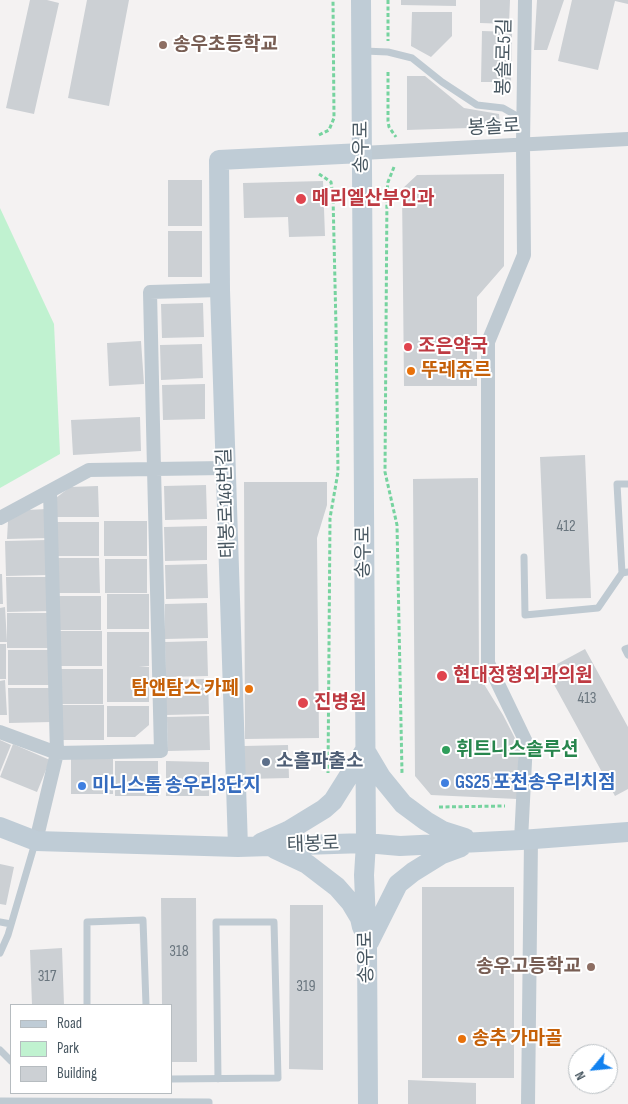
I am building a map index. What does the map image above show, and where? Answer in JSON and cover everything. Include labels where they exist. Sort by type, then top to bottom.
[{"type":"main road","name":"송우로","points":[[361,0],[366,843],[364,875],[367,946],[368,1104]]},
{"type":"main road","name":"태봉로146번길","points":[[254,847],[226,468],[220,290],[219,160],[362,153]]},
{"type":"main road","points":[[254,847],[288,831],[324,809],[333,801],[365,750],[381,777],[403,804],[426,821],[444,831],[475,841]]},
{"type":"main road","name":"태봉로","points":[[0,827],[36,840],[254,847],[366,843],[400,846],[526,840],[628,832]]},
{"type":"main road","points":[[367,946],[398,884],[442,854],[475,841]]},
{"type":"main road","points":[[254,847],[307,864],[337,887],[351,903],[360,918],[367,946]]},
{"type":"street","name":"봉솔로5길","points":[[524,0],[524,255],[488,342],[488,663],[526,742],[528,1104]]},
{"type":"street","name":"봉솔로","points":[[362,153],[628,139]]},
{"type":"street","points":[[0,732],[57,753],[161,752],[150,292],[220,290]]},
{"type":"street","points":[[0,518],[89,470],[226,468]]},
{"type":"street","points":[[36,840],[57,753],[50,491]]},
{"type":"lane","points":[[361,51],[388,52],[412,58],[477,105],[503,108],[518,116],[523,145]]},
{"type":"lane","points":[[524,557],[525,615],[598,608],[625,573],[617,484],[628,484]]},
{"type":"lane","points":[[628,648],[625,650],[628,655]]},
{"type":"lane","points":[[0,953],[11,924],[36,840]]},
{"type":"lane","points":[[88,1004],[87,922],[144,920],[146,1004]]},
{"type":"lane","points":[[0,922],[11,924]]},
{"type":"lane","points":[[172,1079],[278,1078],[274,922],[216,922],[218,1078]]},
{"type":"lane","points":[[0,1050],[10,1060]]},
{"type":"lane","points":[[0,1101],[209,1102],[209,1104]]},
{"type":"path","points":[[333,0],[334,118]]},
{"type":"path","points":[[388,0],[388,41]]},
{"type":"path","points":[[388,72],[388,121]]},
{"type":"path","points":[[402,163],[393,167],[387,192],[385,472],[398,525],[402,778]]},
{"type":"path","points":[[312,172],[323,175],[331,182],[333,196],[338,472],[330,518],[328,781]]},
{"type":"path","points":[[430,807],[505,806]]},
{"type":"green space","points":[[0,208],[54,324],[60,454],[0,488]]},
{"type":"building","points":[[30,0],[47,0],[59,3],[34,114],[6,108]]},
{"type":"building","points":[[87,0],[129,0],[109,106],[68,98]]},
{"type":"building","points":[[401,0],[456,0],[456,6],[401,5]]},
{"type":"building","points":[[480,0],[510,0],[509,24],[480,23]]},
{"type":"building","points":[[537,0],[564,0],[547,50],[534,50]]},
{"type":"building","points":[[572,0],[628,0],[628,4],[615,1],[598,70],[558,61]]},
{"type":"building","points":[[412,12],[452,12],[452,36],[431,57],[411,46]]},
{"type":"building","points":[[482,31],[512,32],[511,82],[481,82]]},
{"type":"building","points":[[407,76],[425,76],[464,108],[499,114],[500,127],[407,130]]},
{"type":"building","points":[[504,174],[504,266],[477,297],[477,386],[404,386],[402,189],[417,175]]},
{"type":"building","points":[[168,180],[202,180],[202,226],[168,226]]},
{"type":"building","points":[[323,181],[325,236],[289,237],[288,217],[244,218],[243,183]]},
{"type":"building","points":[[168,231],[202,231],[202,277],[168,277]]},
{"type":"building","points":[[203,303],[204,337],[162,338],[161,304]]},
{"type":"building","points":[[141,341],[144,384],[109,386],[107,343]]},
{"type":"building","points":[[202,344],[203,378],[161,380],[160,345]]},
{"type":"building","points":[[205,384],[205,419],[163,420],[162,385]]},
{"type":"building","points":[[140,417],[141,451],[73,455],[71,420]]},
{"type":"building","points":[[585,455],[591,598],[546,599],[540,457]]},
{"type":"building","points":[[478,478],[479,676],[519,746],[517,799],[431,795],[415,776],[413,479]]},
{"type":"building","points":[[244,482],[327,482],[327,505],[317,538],[319,738],[245,739]]},
{"type":"building","points":[[206,485],[207,519],[165,520],[164,486]]},
{"type":"building","points":[[98,486],[99,517],[56,517],[56,498],[70,487]]},
{"type":"building","points":[[47,509],[48,538],[7,539],[8,521],[27,510]]},
{"type":"building","points":[[104,521],[147,521],[147,556],[104,556]]},
{"type":"building","points":[[57,522],[99,522],[99,556],[57,556]]},
{"type":"building","points":[[207,526],[207,560],[165,561],[164,527]]},
{"type":"building","points":[[48,540],[48,575],[6,576],[5,541]]},
{"type":"building","points":[[57,558],[99,558],[100,593],[57,593]]},
{"type":"building","points":[[105,559],[147,559],[147,593],[105,593]]},
{"type":"building","points":[[207,564],[208,598],[166,599],[165,565]]},
{"type":"building","points":[[0,574],[2,574],[3,604],[0,604]]},
{"type":"building","points":[[6,577],[48,577],[49,611],[7,612]]},
{"type":"building","points":[[107,594],[149,594],[149,629],[107,629]]},
{"type":"building","points":[[59,596],[101,596],[101,630],[59,630]]},
{"type":"building","points":[[207,603],[208,638],[165,639],[165,604]]},
{"type":"building","points":[[5,607],[7,642],[0,642],[0,608]]},
{"type":"building","points":[[7,613],[50,613],[50,648],[7,648]]},
{"type":"building","points":[[60,631],[102,631],[102,666],[59,666]]},
{"type":"building","points":[[107,632],[149,632],[149,666],[139,667],[149,667],[149,702],[107,702]]},
{"type":"building","points":[[207,641],[208,676],[166,677],[165,642]]},
{"type":"building","points":[[0,644],[6,644],[6,679],[0,679]]},
{"type":"building","points":[[585,649],[628,727],[628,789],[615,796],[546,670]]},
{"type":"building","points":[[8,650],[50,650],[50,685],[8,685]]},
{"type":"building","points":[[60,669],[103,669],[103,704],[60,704]]},
{"type":"building","points":[[208,679],[209,714],[166,715],[165,680]]},
{"type":"building","points":[[5,680],[7,715],[0,715],[0,681]]},
{"type":"building","points":[[8,688],[50,688],[51,722],[9,723]]},
{"type":"building","points":[[62,705],[104,705],[104,740],[62,740]]},
{"type":"building","points":[[107,706],[149,706],[149,725],[135,737],[107,737]]},
{"type":"building","points":[[209,716],[210,750],[168,751],[167,717]]},
{"type":"building","points":[[0,740],[11,745],[0,772]]},
{"type":"building","points":[[13,744],[50,760],[37,792],[0,777]]},
{"type":"building","name":"소흘파출소","points":[[288,745],[289,778],[245,779],[244,746]]},
{"type":"building","points":[[71,759],[113,759],[113,794],[71,794]]},
{"type":"building","points":[[115,761],[158,761],[158,796],[115,796]]},
{"type":"building","points":[[166,761],[209,762],[209,796],[166,796]]},
{"type":"building","points":[[0,864],[14,867],[6,905],[0,904]]},
{"type":"building","points":[[422,887],[514,887],[514,1078],[422,1078]]},
{"type":"building","points":[[161,898],[196,898],[197,1062],[172,1062],[172,1004],[162,1004]]},
{"type":"building","points":[[290,905],[323,905],[323,1070],[289,1069]]},
{"type":"building","points":[[62,948],[64,1004],[32,1004],[30,950]]},
{"type":"building","points":[[408,1080],[476,1083],[476,1104],[408,1104]]},
{"type":"place","name":"송우초등학교","points":[[163,45]]},
{"type":"place","name":"메리엘산부인과","points":[[301,199]]},
{"type":"place","name":"조은약국","points":[[408,347]]},
{"type":"place","name":"뚜레쥬르","points":[[411,371]]},
{"type":"place","name":"현대정형외과의원","points":[[442,676]]},
{"type":"place","name":"탐앤탐스 카페","points":[[249,689]]},
{"type":"place","name":"진병원","points":[[303,703]]},
{"type":"place","name":"휘트니스솔루션","points":[[446,750]]},
{"type":"place","name":"소흘파출소","points":[[266,762]]},
{"type":"place","name":"GS25 포천송우리치점","points":[[445,783]]},
{"type":"place","name":"미니스톱 송우리3단지","points":[[82,786]]},
{"type":"place","name":"송우고등학교","points":[[591,967]]},
{"type":"place","name":"송추 가마골","points":[[462,1039]]}]
